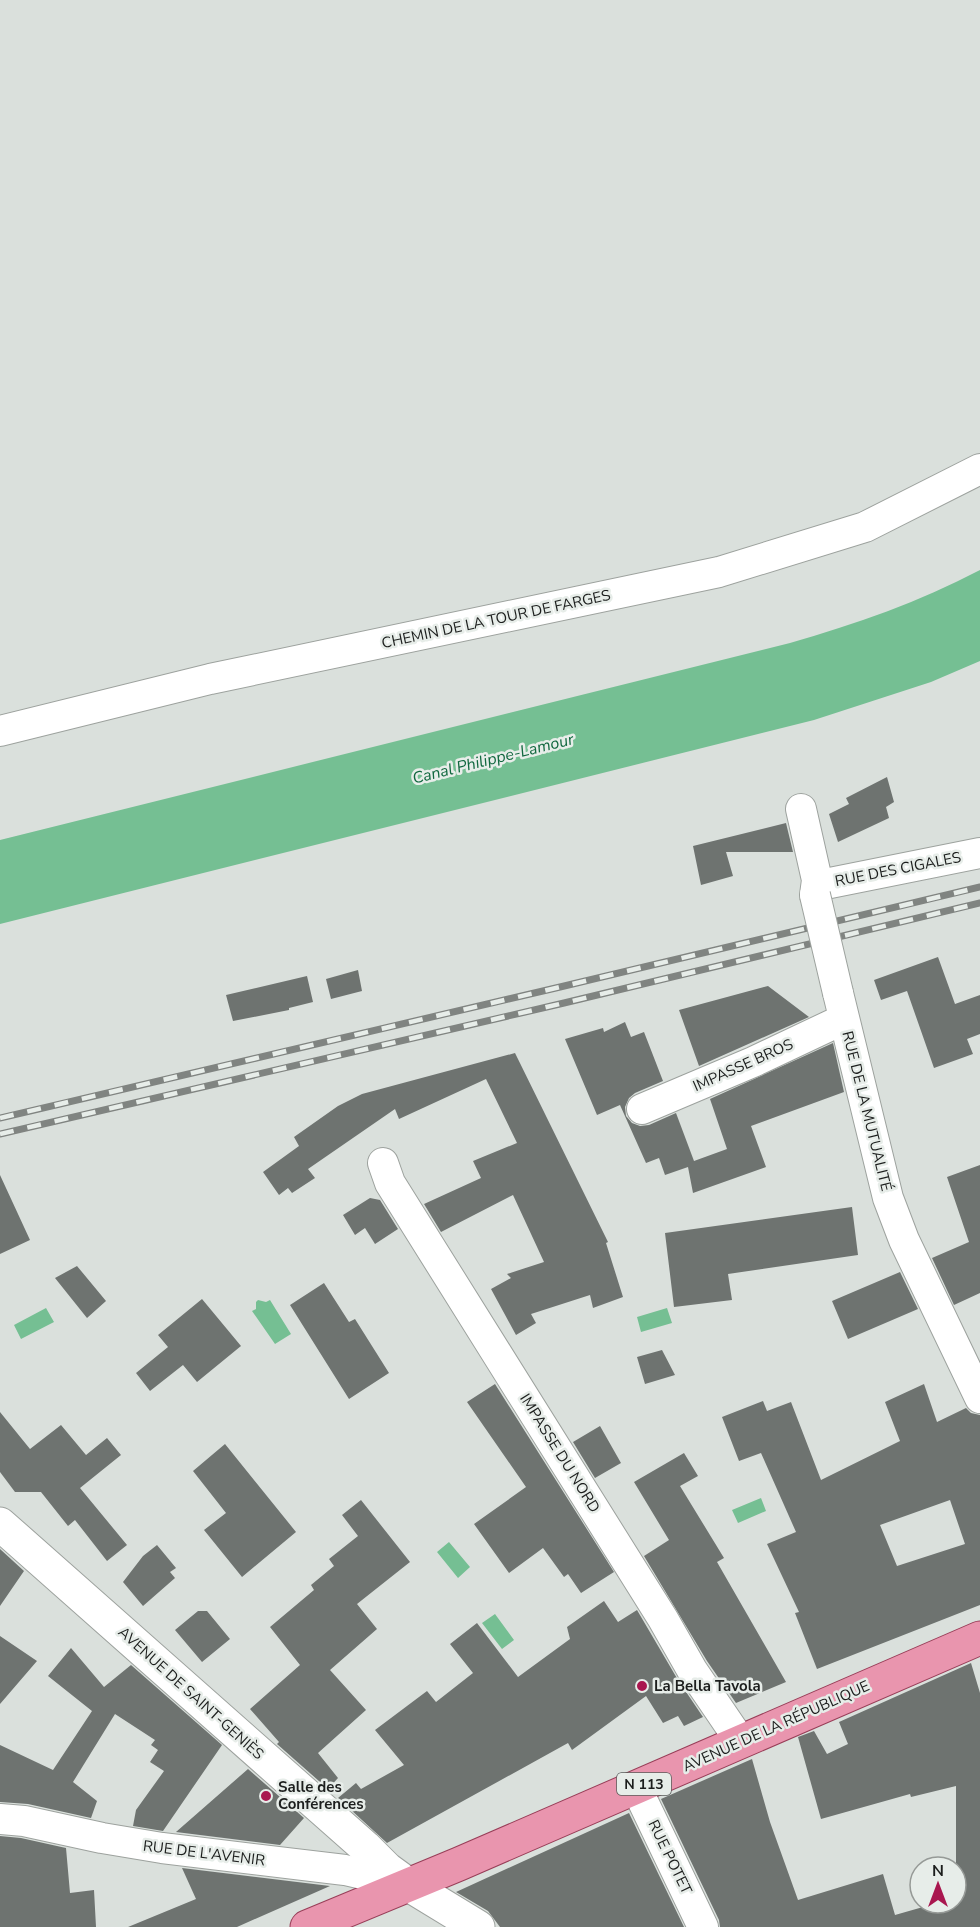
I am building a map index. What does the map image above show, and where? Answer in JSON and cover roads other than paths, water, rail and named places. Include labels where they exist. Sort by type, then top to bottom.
[{"type":"main road","name":"AVENUE DE LA RÉPUBLIQUE","points":[[307,1927],[979,1642]]},
{"type":"street","name":"CHEMIN DE LA TOUR DE FARGES","points":[[0,731],[210,679],[719,572],[865,527],[980,469]]},
{"type":"street","name":"RUE DE LA MUTUALITÉ","points":[[801,809],[841,1006],[888,1198],[904,1240],[980,1398]]},
{"type":"street","name":"RUE DES CIGALES","points":[[816,887],[980,854]]},
{"type":"street","name":"IMPASSE BROS","points":[[642,1109],[753,1062],[841,1006]]},
{"type":"street","name":"IMPASSE DU NORD","points":[[383,1163],[396,1193],[657,1609],[692,1670],[741,1742]]},
{"type":"street","name":"AVENUE DE SAINT-GENIÈS","points":[[0,1524],[387,1869],[478,1927]]},
{"type":"street","name":"RUE POTET","points":[[636,1787],[703,1927]]},
{"type":"street","name":"RUE DE L'AVENIR","points":[[0,1819],[24,1821],[162,1848],[345,1870],[409,1885]]},
{"type":"water","name":"Canal Philippe-Lamour","points":[[980,570],[980,661],[931,682],[814,720],[0,924],[0,840],[790,643],[887,611]]},
{"type":"water","points":[[258,1300],[266,1302],[270,1300],[291,1334],[275,1344],[252,1311],[256,1309]]},
{"type":"water","points":[[46,1308],[54,1322],[21,1339],[14,1325]]},
{"type":"water","points":[[667,1308],[672,1323],[641,1332],[637,1317]]},
{"type":"water","points":[[761,1498],[766,1511],[738,1523],[732,1510]]},
{"type":"water","points":[[449,1542],[470,1567],[458,1578],[437,1552]]},
{"type":"water","points":[[495,1614],[514,1640],[502,1649],[482,1623]]},
{"type":"railway","points":[[0,1118],[980,887]]},
{"type":"railway","points":[[0,1134],[564,1003],[980,903]]},
{"type":"place","name":"La Bella Tavola","points":[[642,1686]]},
{"type":"place","name":"Salle des Conférences","points":[[266,1796]]}]
